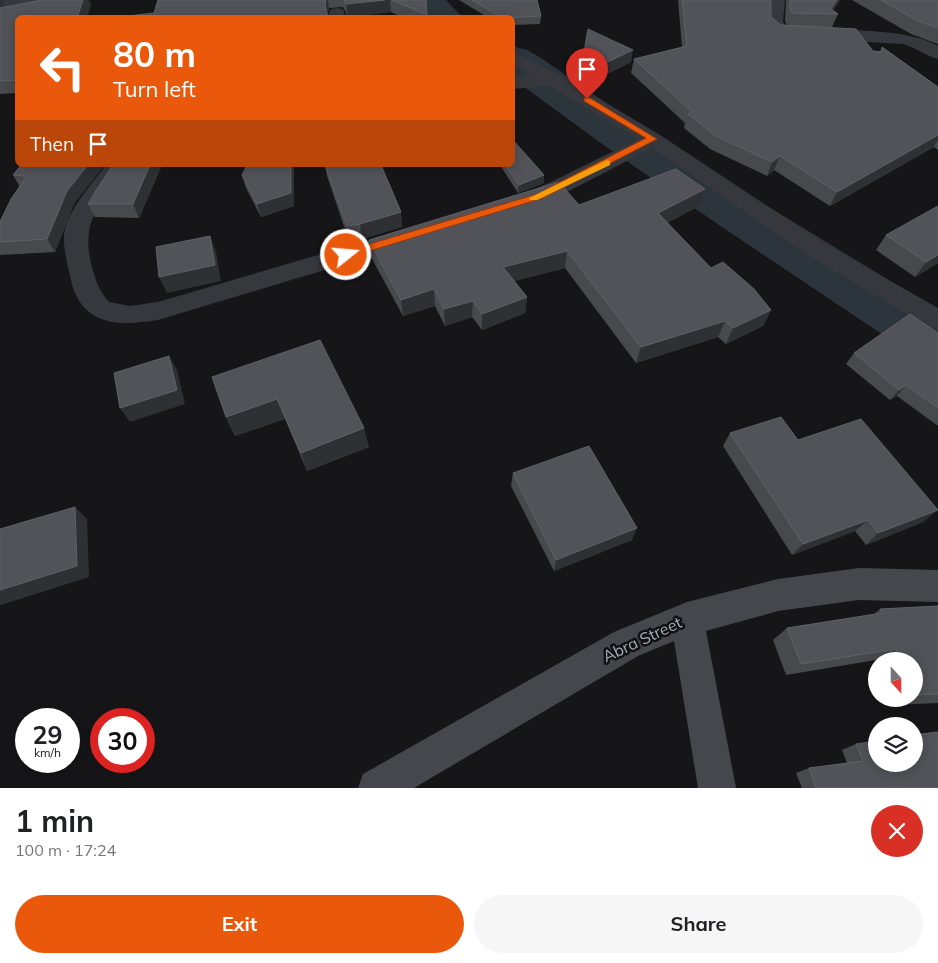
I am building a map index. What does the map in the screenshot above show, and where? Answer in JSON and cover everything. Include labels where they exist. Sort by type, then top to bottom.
[{"type":"street","points":[[0,5],[74,0]]},
{"type":"street","points":[[777,0],[775,21],[777,30],[790,35],[903,40],[923,44],[938,54]]},
{"type":"street","points":[[515,58],[554,80],[817,250],[938,320]]},
{"type":"street","points":[[515,83],[554,80]]},
{"type":"street","points":[[506,207],[540,196],[648,141]]},
{"type":"street","points":[[116,167],[87,206],[76,231],[78,259],[87,293],[101,310],[130,315],[158,311],[431,229]]},
{"type":"street","name":"Abra Street","points":[[377,788],[626,644],[687,619],[778,595],[859,584],[938,586]]},
{"type":"street","points":[[687,619],[717,788]]},
{"type":"building","points":[[42,0],[83,0],[78,15],[15,15],[15,80],[0,81],[0,8]]},
{"type":"building","points":[[158,0],[326,0],[327,15],[137,15],[154,13]]},
{"type":"building","points":[[344,0],[385,0],[346,4]]},
{"type":"building","points":[[392,0],[426,0],[427,15]]},
{"type":"building","points":[[472,0],[537,0],[541,16],[515,17],[515,15],[498,15]]},
{"type":"building","points":[[682,0],[771,0],[771,17],[781,25],[856,29],[873,51],[882,52],[882,47],[938,87],[938,135],[837,192],[780,156],[772,162],[714,135],[688,114],[692,112],[634,59],[687,46]]},
{"type":"building","points":[[790,0],[837,0],[831,9],[838,14],[792,13]]},
{"type":"building","points":[[881,0],[938,0],[938,28],[918,21]]},
{"type":"building","points":[[588,29],[633,50],[599,66],[583,58]]},
{"type":"building","points":[[515,142],[544,175],[519,185],[506,167],[515,167]]},
{"type":"building","points":[[19,167],[86,167],[67,191],[47,239],[0,242],[0,222],[11,199],[27,176],[13,175]]},
{"type":"building","points":[[112,167],[149,167],[133,204],[88,204]]},
{"type":"building","points":[[246,167],[291,167],[291,193],[257,204],[242,175]]},
{"type":"building","points":[[326,167],[382,167],[401,212],[347,226]]},
{"type":"building","points":[[676,169],[705,189],[658,213],[711,268],[723,262],[754,289],[771,310],[733,328],[725,321],[641,347],[567,251],[503,267],[527,297],[482,314],[473,301],[444,309],[434,289],[401,300],[369,240],[559,182],[579,205]]},
{"type":"building","points":[[938,206],[938,255],[926,262],[886,235]]},
{"type":"building","points":[[210,236],[215,265],[159,277],[156,247]]},
{"type":"building","points":[[910,314],[938,333],[938,408],[906,385],[899,390],[854,353]]},
{"type":"building","points":[[320,340],[364,428],[301,453],[277,399],[226,417],[212,377]]},
{"type":"building","points":[[169,356],[177,390],[120,408],[114,373]]},
{"type":"building","points":[[781,417],[798,440],[861,419],[938,510],[878,533],[868,520],[803,544],[730,433]]},
{"type":"building","points":[[589,446],[637,528],[556,560],[513,473]]},
{"type":"building","points":[[75,507],[77,566],[0,590],[0,529]]},
{"type":"building","points":[[938,606],[938,694],[923,695],[923,652],[897,652],[896,649],[801,664],[787,628],[882,613],[880,609]]},
{"type":"building","points":[[937,732],[938,734],[938,788],[816,788],[809,768],[863,761],[856,744],[868,742],[868,772],[923,772],[923,734]]},
{"type":"waterway","points":[[423,0],[440,15]]},
{"type":"waterway","points":[[515,61],[539,75],[615,131],[735,211],[938,340]]},
{"type":"slow traffic","points":[[534,198],[607,163]]},
{"type":"route","points":[[346,255],[540,196],[653,139],[587,99]]}]
